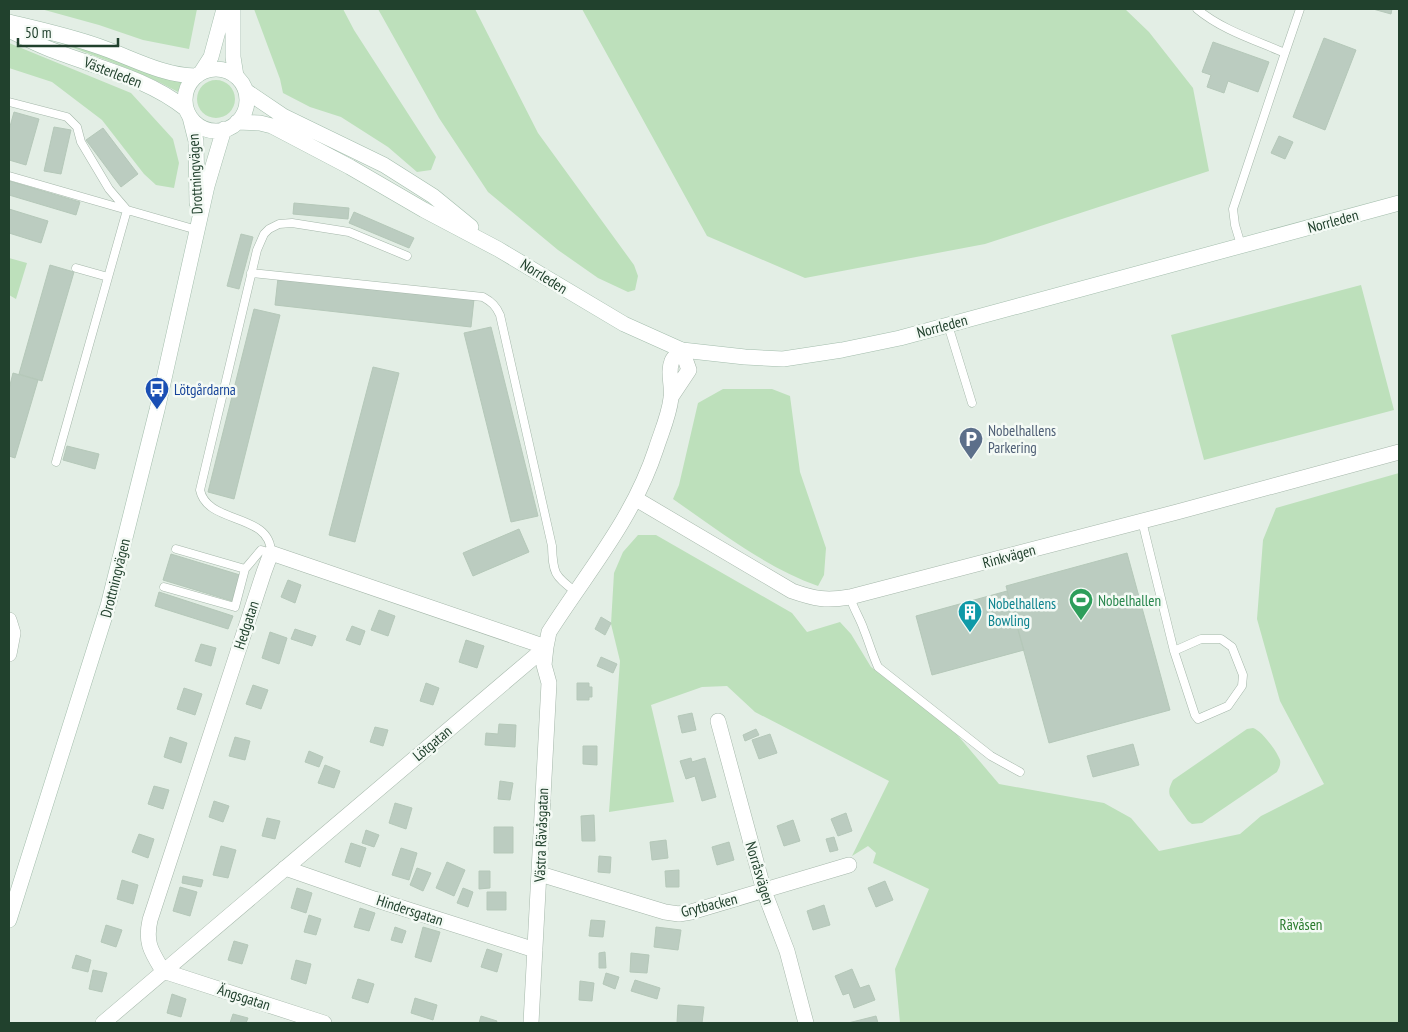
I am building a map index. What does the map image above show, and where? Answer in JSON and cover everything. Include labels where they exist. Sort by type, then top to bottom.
[{"type":"street","points":[[199,74],[211,57],[224,9]]},
{"type":"street","points":[[233,9],[233,57],[236,76],[246,90],[246,106],[238,122],[224,129],[210,130],[196,124],[188,113],[186,91],[190,81],[199,74],[213,68],[222,69],[236,76]]},
{"type":"street","name":"Västerleden","points":[[9,22],[53,32],[106,49],[148,66],[182,76],[199,74]]},
{"type":"street","name":"Västerleden","points":[[9,30],[46,48],[144,83],[174,99],[188,113]]},
{"type":"street","name":"Norrleden","points":[[246,90],[283,116],[384,164],[433,196],[498,248]]},
{"type":"street","name":"Drottningvägen","points":[[188,113],[196,141],[197,230]]},
{"type":"street","name":"Norrleden","points":[[238,122],[260,123],[272,126],[350,167],[424,210],[498,248],[624,324],[682,350],[745,357],[783,359],[842,350],[948,325],[1399,203]]},
{"type":"street","name":"Drottningvägen","points":[[9,920],[108,606],[153,427],[207,186],[224,129]]},
{"type":"street","name":"Lötgatan","points":[[103,1023],[546,647],[549,632],[636,499],[650,467],[671,397],[689,370],[682,350]]},
{"type":"street","name":"Rinkvägen","points":[[636,499],[792,591],[813,598],[834,600],[1142,521],[1399,452]]},
{"type":"street","points":[[271,553],[546,647]]},
{"type":"street","name":"Hedgatan","points":[[163,971],[152,953],[147,935],[150,920],[271,553]]},
{"type":"street","points":[[9,620],[13,633],[9,654]]},
{"type":"street","name":"Västra Rävåsgatan","points":[[531,1023],[549,683],[544,665],[546,647]]},
{"type":"street","name":"Norråsvägen","points":[[718,721],[764,891],[787,951],[806,1023]]},
{"type":"street","name":"Grytbacken","points":[[540,874],[665,912],[679,914],[849,865]]},
{"type":"street","name":"Hindersgatan","points":[[285,868],[374,900],[535,950]]},
{"type":"street","name":"Ängsgatan","points":[[163,971],[324,1023]]},
{"type":"lane","points":[[1197,9],[1209,19],[1230,30],[1285,53]]},
{"type":"lane","points":[[1241,245],[1235,225],[1233,209],[1300,9]]},
{"type":"lane","points":[[9,102],[67,117],[77,127],[81,142],[109,189],[127,210]]},
{"type":"lane","points":[[9,176],[197,230]]},
{"type":"lane","points":[[56,462],[127,210]]},
{"type":"lane","points":[[164,587],[235,607],[245,569],[261,550],[271,553],[271,545],[261,530],[208,506],[202,498],[200,490],[251,273],[257,250],[264,234],[279,224],[292,223],[348,232],[407,256]]},
{"type":"lane","points":[[76,268],[108,277]]},
{"type":"lane","points":[[251,273],[483,297],[491,301],[497,307],[500,315],[552,546],[555,572],[558,578],[576,592]]},
{"type":"lane","points":[[948,325],[972,403]]},
{"type":"lane","points":[[1142,521],[1174,651],[1195,715],[1198,719],[1228,706],[1242,686],[1242,675],[1232,647],[1221,639],[1201,639],[1174,651]]},
{"type":"lane","points":[[176,549],[245,569]]},
{"type":"lane","points":[[850,597],[854,611],[864,629],[870,652],[878,667],[991,756],[1020,772]]},
{"type":"green space","points":[[41,9],[197,9],[189,49],[143,40],[99,25]]},
{"type":"green space","points":[[254,9],[343,9],[354,30],[436,157],[431,170],[417,172],[388,147],[341,117],[310,107],[283,93],[280,79]]},
{"type":"green space","points":[[378,9],[475,9],[538,133],[634,265],[638,276],[635,290],[628,292],[598,278],[558,250],[488,192],[439,118]]},
{"type":"green space","points":[[582,9],[1125,9],[1149,32],[1193,88],[1209,171],[985,244],[805,278],[707,236]]},
{"type":"green space","points":[[45,36],[183,78],[178,92],[146,76]]},
{"type":"green space","points":[[9,43],[131,93],[173,139],[179,163],[174,188],[156,185],[144,174],[102,120],[52,82],[9,68]]},
{"type":"green space","points":[[216,80],[230,85],[235,99],[230,113],[216,118],[202,113],[197,99],[202,85]]},
{"type":"green space","points":[[9,258],[27,263],[16,299],[9,295]]},
{"type":"green space","points":[[1361,285],[1394,410],[1204,460],[1171,335]]},
{"type":"green space","points":[[723,389],[772,389],[790,396],[800,472],[826,548],[824,575],[818,586],[761,559],[673,499],[679,485],[698,403]]},
{"type":"green space","name":"Rävåsen","points":[[1399,473],[1399,1023],[900,1023],[895,969],[929,889],[873,863],[876,853],[868,846],[852,856],[889,781],[755,712],[727,686],[702,687],[651,705],[674,802],[609,812],[620,661],[611,624],[614,573],[623,552],[638,535],[656,535],[792,613],[807,632],[840,622],[851,634],[871,667],[929,708],[954,731],[999,784],[1104,803],[1131,818],[1159,851],[1240,834],[1261,816],[1324,784],[1280,701],[1257,619],[1263,540],[1276,508]]},
{"type":"green space","points":[[1253,728],[1264,737],[1278,756],[1280,763],[1277,772],[1202,823],[1192,824],[1170,796],[1169,792],[1173,780],[1247,729]]},
{"type":"building","points":[[1373,9],[1392,9],[1391,14]]},
{"type":"building","points":[[1324,38],[1356,50],[1325,130],[1293,117]]},
{"type":"building","points":[[1213,42],[1269,62],[1258,92],[1228,81],[1224,93],[1207,87],[1211,75],[1202,72]]},
{"type":"building","points":[[14,112],[39,119],[26,165],[9,160],[9,130]]},
{"type":"building","points":[[54,127],[71,130],[61,174],[44,171]]},
{"type":"building","points":[[103,128],[138,174],[121,187],[86,140]]},
{"type":"building","points":[[1279,136],[1293,142],[1285,159],[1271,153]]},
{"type":"building","points":[[9,181],[80,202],[76,215],[9,195]]},
{"type":"building","points":[[294,203],[349,208],[348,219],[293,214]]},
{"type":"building","points":[[9,209],[48,221],[41,243],[9,233]]},
{"type":"building","points":[[354,212],[414,238],[409,248],[349,223]]},
{"type":"building","points":[[241,234],[253,237],[239,289],[227,286]]},
{"type":"building","points":[[50,265],[74,272],[42,381],[19,374]]},
{"type":"building","points":[[278,278],[474,299],[471,327],[275,305]]},
{"type":"building","points":[[254,309],[280,315],[234,499],[208,492]]},
{"type":"building","points":[[491,327],[538,516],[511,522],[464,333]]},
{"type":"building","points":[[373,367],[399,373],[355,542],[329,535]]},
{"type":"building","points":[[13,373],[38,380],[15,458],[9,456],[9,389]]},
{"type":"building","points":[[67,446],[99,454],[95,469],[63,460]]},
{"type":"building","points":[[519,529],[529,552],[473,576],[463,553]]},
{"type":"building","name":"Nobelhallen","points":[[1127,553],[1170,710],[1049,743],[1006,586]]},
{"type":"building","points":[[171,554],[240,575],[232,601],[163,580]]},
{"type":"building","points":[[288,580],[301,585],[295,603],[281,597]]},
{"type":"building","name":"Nobelhallens Bowling","points":[[1007,591],[1024,650],[932,675],[916,616]]},
{"type":"building","points":[[159,592],[233,616],[228,629],[155,606]]},
{"type":"building","points":[[379,610],[395,616],[388,636],[371,630]]},
{"type":"building","points":[[601,617],[611,623],[605,635],[595,629]]},
{"type":"building","points":[[352,626],[365,631],[360,645],[346,640]]},
{"type":"building","points":[[295,629],[316,636],[312,646],[291,639]]},
{"type":"building","points":[[270,632],[287,638],[279,664],[262,658]]},
{"type":"building","points":[[466,640],[484,646],[477,668],[459,662]]},
{"type":"building","points":[[201,644],[216,648],[211,666],[195,661]]},
{"type":"building","points":[[601,657],[617,664],[613,673],[597,666]]},
{"type":"building","points":[[426,683],[439,688],[433,705],[420,701]]},
{"type":"building","points":[[577,683],[589,683],[589,687],[592,687],[592,697],[589,697],[589,700],[577,700]]},
{"type":"building","points":[[253,685],[268,690],[261,709],[246,704]]},
{"type":"building","points":[[184,688],[202,694],[195,715],[177,709]]},
{"type":"building","points":[[692,713],[696,730],[682,733],[678,716]]},
{"type":"building","points":[[499,724],[516,725],[515,747],[485,745],[486,733],[498,734]]},
{"type":"building","points":[[375,727],[388,730],[383,746],[370,742]]},
{"type":"building","points":[[756,729],[759,735],[745,741],[743,735]]},
{"type":"building","points":[[770,734],[777,753],[759,759],[752,740]]},
{"type":"building","points":[[170,737],[187,743],[181,763],[164,757]]},
{"type":"building","points":[[235,737],[250,741],[245,760],[229,756]]},
{"type":"building","points":[[1133,744],[1139,765],[1093,777],[1087,756]]},
{"type":"building","points":[[583,746],[597,746],[597,765],[583,764]]},
{"type":"building","points":[[309,751],[323,757],[319,767],[305,762]]},
{"type":"building","points":[[691,758],[692,762],[705,758],[716,797],[702,801],[695,776],[686,779],[680,761]]},
{"type":"building","points":[[325,765],[340,771],[334,788],[318,783]]},
{"type":"building","points":[[500,781],[513,783],[510,800],[498,799]]},
{"type":"building","points":[[154,786],[169,790],[163,809],[148,804]]},
{"type":"building","points":[[214,801],[229,806],[223,822],[209,817]]},
{"type":"building","points":[[395,803],[412,808],[406,829],[389,823]]},
{"type":"building","points":[[846,813],[852,831],[838,836],[831,819]]},
{"type":"building","points":[[594,815],[595,841],[582,841],[581,816]]},
{"type":"building","points":[[267,818],[280,821],[275,839],[262,836]]},
{"type":"building","points":[[793,820],[800,841],[784,846],[777,826]]},
{"type":"building","points":[[494,827],[513,827],[513,853],[494,853]]},
{"type":"building","points":[[366,830],[379,835],[374,847],[362,843]]},
{"type":"building","points":[[139,834],[154,839],[148,858],[132,852]]},
{"type":"building","points":[[834,837],[838,850],[830,852],[826,839]]},
{"type":"building","points":[[666,840],[668,858],[652,860],[650,842]]},
{"type":"building","points":[[729,842],[734,860],[717,865],[712,847]]},
{"type":"building","points":[[351,843],[366,848],[360,867],[345,862]]},
{"type":"building","points":[[221,846],[236,850],[228,878],[213,875]]},
{"type":"building","points":[[401,848],[417,853],[409,880],[392,875]]},
{"type":"building","points":[[599,856],[611,857],[610,873],[598,872]]},
{"type":"building","points":[[447,862],[465,870],[454,896],[436,888]]},
{"type":"building","points":[[417,868],[431,873],[423,891],[410,885]]},
{"type":"building","points":[[679,870],[679,887],[666,887],[665,871]]},
{"type":"building","points":[[479,871],[490,871],[490,888],[479,889]]},
{"type":"building","points":[[183,876],[203,880],[201,887],[182,883]]},
{"type":"building","points":[[122,880],[138,885],[133,904],[117,899]]},
{"type":"building","points":[[885,881],[893,900],[876,907],[868,888]]},
{"type":"building","points":[[180,887],[197,892],[190,916],[173,911]]},
{"type":"building","points":[[297,888],[312,893],[306,913],[291,908]]},
{"type":"building","points":[[463,888],[473,892],[468,907],[457,903]]},
{"type":"building","points":[[487,892],[506,892],[506,910],[487,910]]},
{"type":"building","points":[[824,905],[830,925],[813,930],[807,911]]},
{"type":"building","points":[[360,908],[375,913],[369,931],[354,927]]},
{"type":"building","points":[[309,915],[321,919],[316,935],[304,932]]},
{"type":"building","points":[[591,920],[605,921],[603,937],[589,936]]},
{"type":"building","points":[[106,925],[122,930],[116,947],[101,942]]},
{"type":"building","points":[[395,927],[406,931],[402,943],[391,940]]},
{"type":"building","points":[[423,927],[440,932],[431,962],[415,957]]},
{"type":"building","points":[[656,927],[681,930],[678,950],[654,947]]},
{"type":"building","points":[[234,941],[248,945],[242,964],[228,960]]},
{"type":"building","points":[[487,949],[502,954],[497,972],[481,967]]},
{"type":"building","points":[[605,952],[606,968],[599,968],[599,953]]},
{"type":"building","points":[[631,953],[649,955],[647,973],[630,972]]},
{"type":"building","points":[[76,955],[91,960],[88,972],[72,968]]},
{"type":"building","points":[[296,960],[311,964],[306,984],[291,979]]},
{"type":"building","points":[[852,969],[860,988],[869,985],[875,1000],[854,1008],[849,993],[843,995],[835,976]]},
{"type":"building","points":[[93,970],[107,973],[102,992],[89,989]]},
{"type":"building","points":[[606,973],[619,977],[615,989],[603,984]]},
{"type":"building","points":[[358,979],[374,984],[368,1003],[352,998]]},
{"type":"building","points":[[635,980],[660,988],[657,999],[631,991]]},
{"type":"building","points":[[580,981],[594,983],[592,1001],[579,1000]]},
{"type":"building","points":[[172,994],[186,999],[181,1017],[167,1013]]},
{"type":"building","points":[[415,998],[437,1005],[433,1020],[411,1013]]},
{"type":"building","points":[[678,1005],[704,1007],[702,1023],[677,1023]]},
{"type":"building","points":[[233,1014],[248,1018],[246,1023],[230,1023]]},
{"type":"building","points":[[481,1016],[497,1021],[496,1023],[479,1023]]},
{"type":"building","points":[[876,1016],[878,1023],[848,1023]]},
{"type":"place","name":"Lötgårdarna","points":[[157,410]]},
{"type":"place","name":"Nobelhallens Parkering","points":[[971,460]]},
{"type":"place","name":"Nobelhallen","points":[[1081,621]]},
{"type":"place","name":"Nobelhallens Bowling","points":[[970,633]]}]
